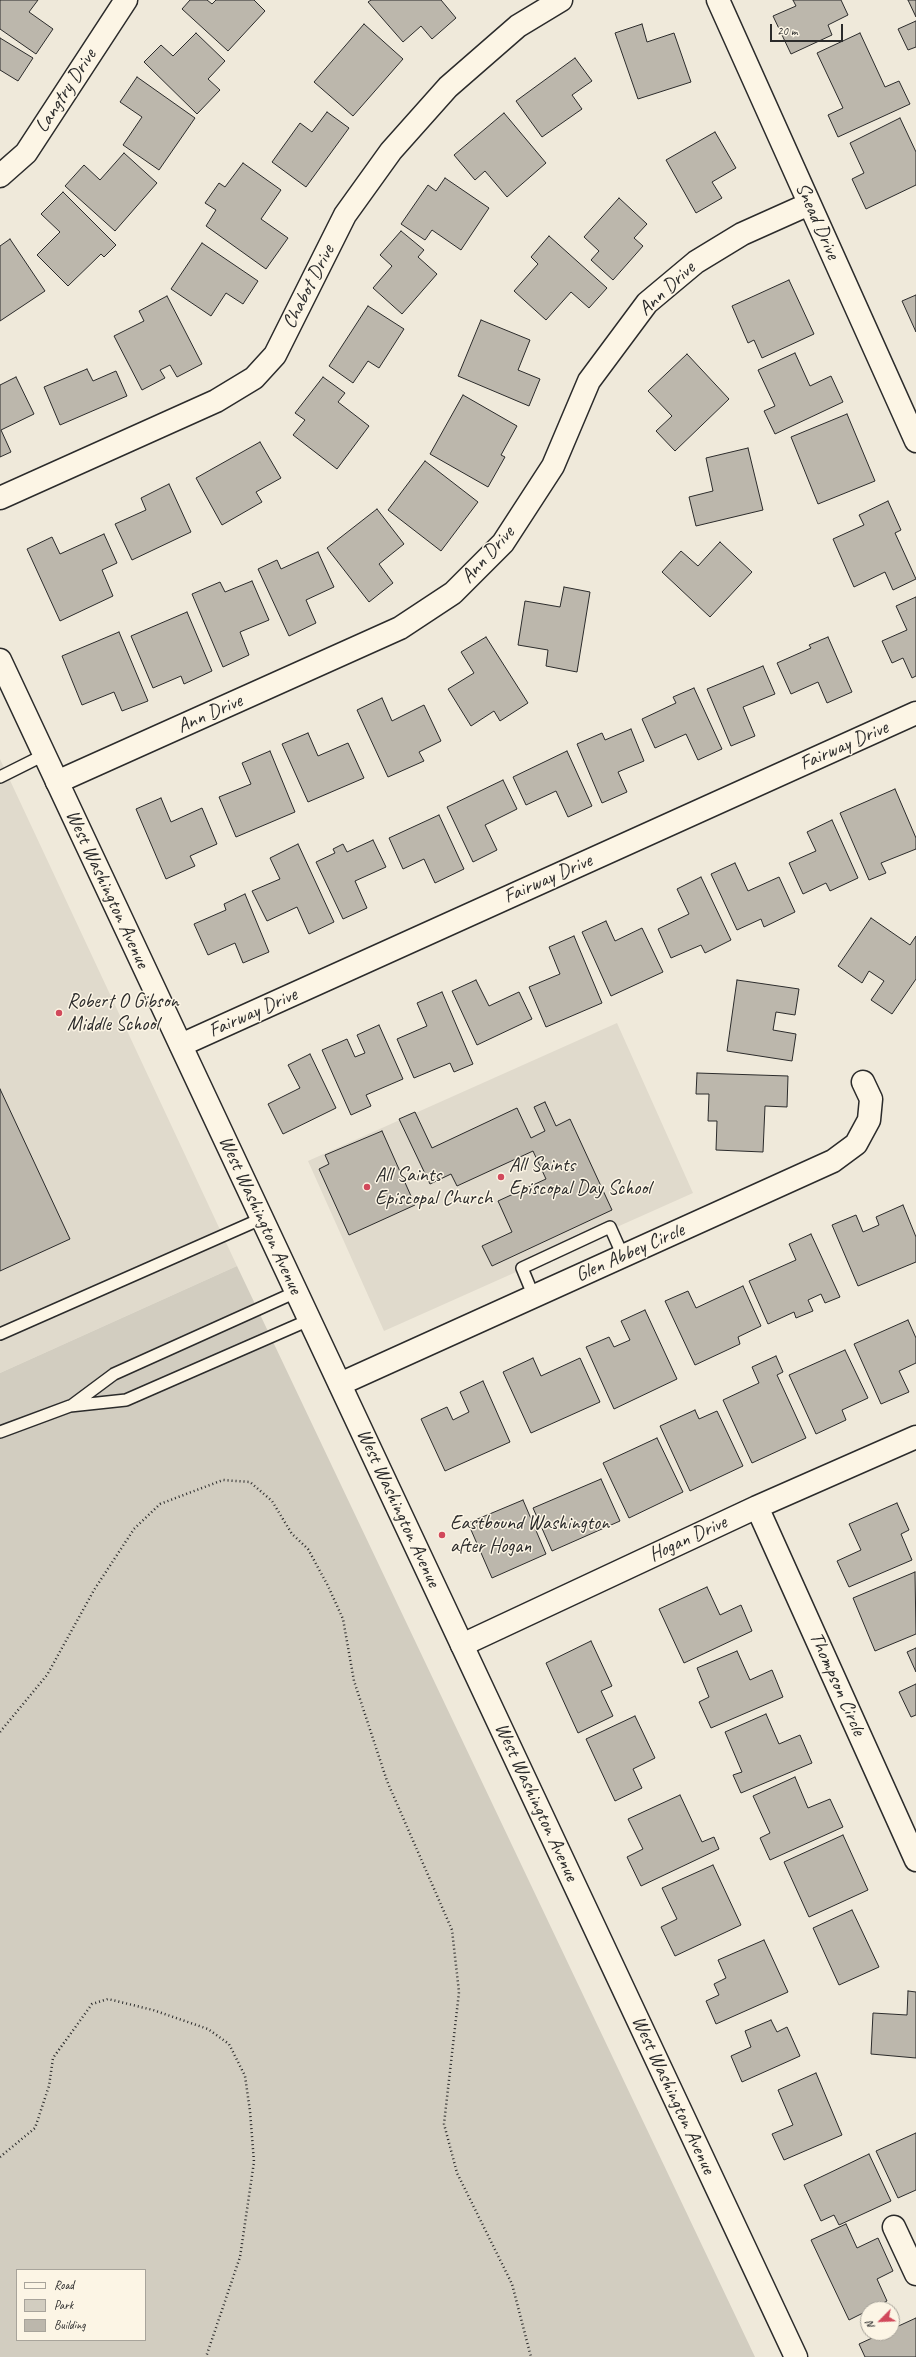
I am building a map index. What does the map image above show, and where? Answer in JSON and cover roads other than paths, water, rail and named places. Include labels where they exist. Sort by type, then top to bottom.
[{"type":"street","name":"Langtry Drive","points":[[0,176],[26,153],[126,0]]},
{"type":"street","name":"Chabot Drive","points":[[0,498],[216,401],[254,378],[275,355],[345,215],[391,151],[448,87],[518,26],[561,0]]},
{"type":"street","name":"Snead Drive","points":[[718,0],[916,441]]},
{"type":"street","name":"Ann Drive","points":[[57,782],[400,628],[453,593],[503,543],[553,466],[589,381],[647,303],[703,258],[742,234],[809,204]]},
{"type":"street","name":"West Washington Avenue","points":[[0,660],[796,2357]]},
{"type":"street","name":"Fairway Drive","points":[[181,1045],[916,713]]},
{"type":"street","name":"Glen Abbey Circle","points":[[340,1384],[833,1161],[856,1144],[869,1120],[871,1099],[863,1082]]},
{"type":"street","name":"Hogan Drive","points":[[462,1645],[757,1508],[916,1437]]},
{"type":"street","name":"Thompson Circle","points":[[757,1508],[916,1860]]},
{"type":"street","points":[[894,2227],[916,2274]]},
{"type":"lane","points":[[0,777],[44,755]]},
{"type":"lane","points":[[0,1334],[263,1218]]},
{"type":"lane","points":[[534,1297],[522,1268],[610,1227],[624,1256]]},
{"type":"lane","points":[[70,1406],[114,1374],[296,1292]]},
{"type":"lane","points":[[0,1432],[70,1406],[126,1400],[309,1320]]},
{"type":"place","name":"Robert O Gibson Middle School","points":[[59,1013]]},
{"type":"place","name":"All Saints Episcopal Day School","points":[[501,1177]]},
{"type":"place","name":"All Saints Episcopal Church","points":[[367,1187]]},
{"type":"place","name":"Eastbound Washington after Hogan","points":[[442,1535]]}]
